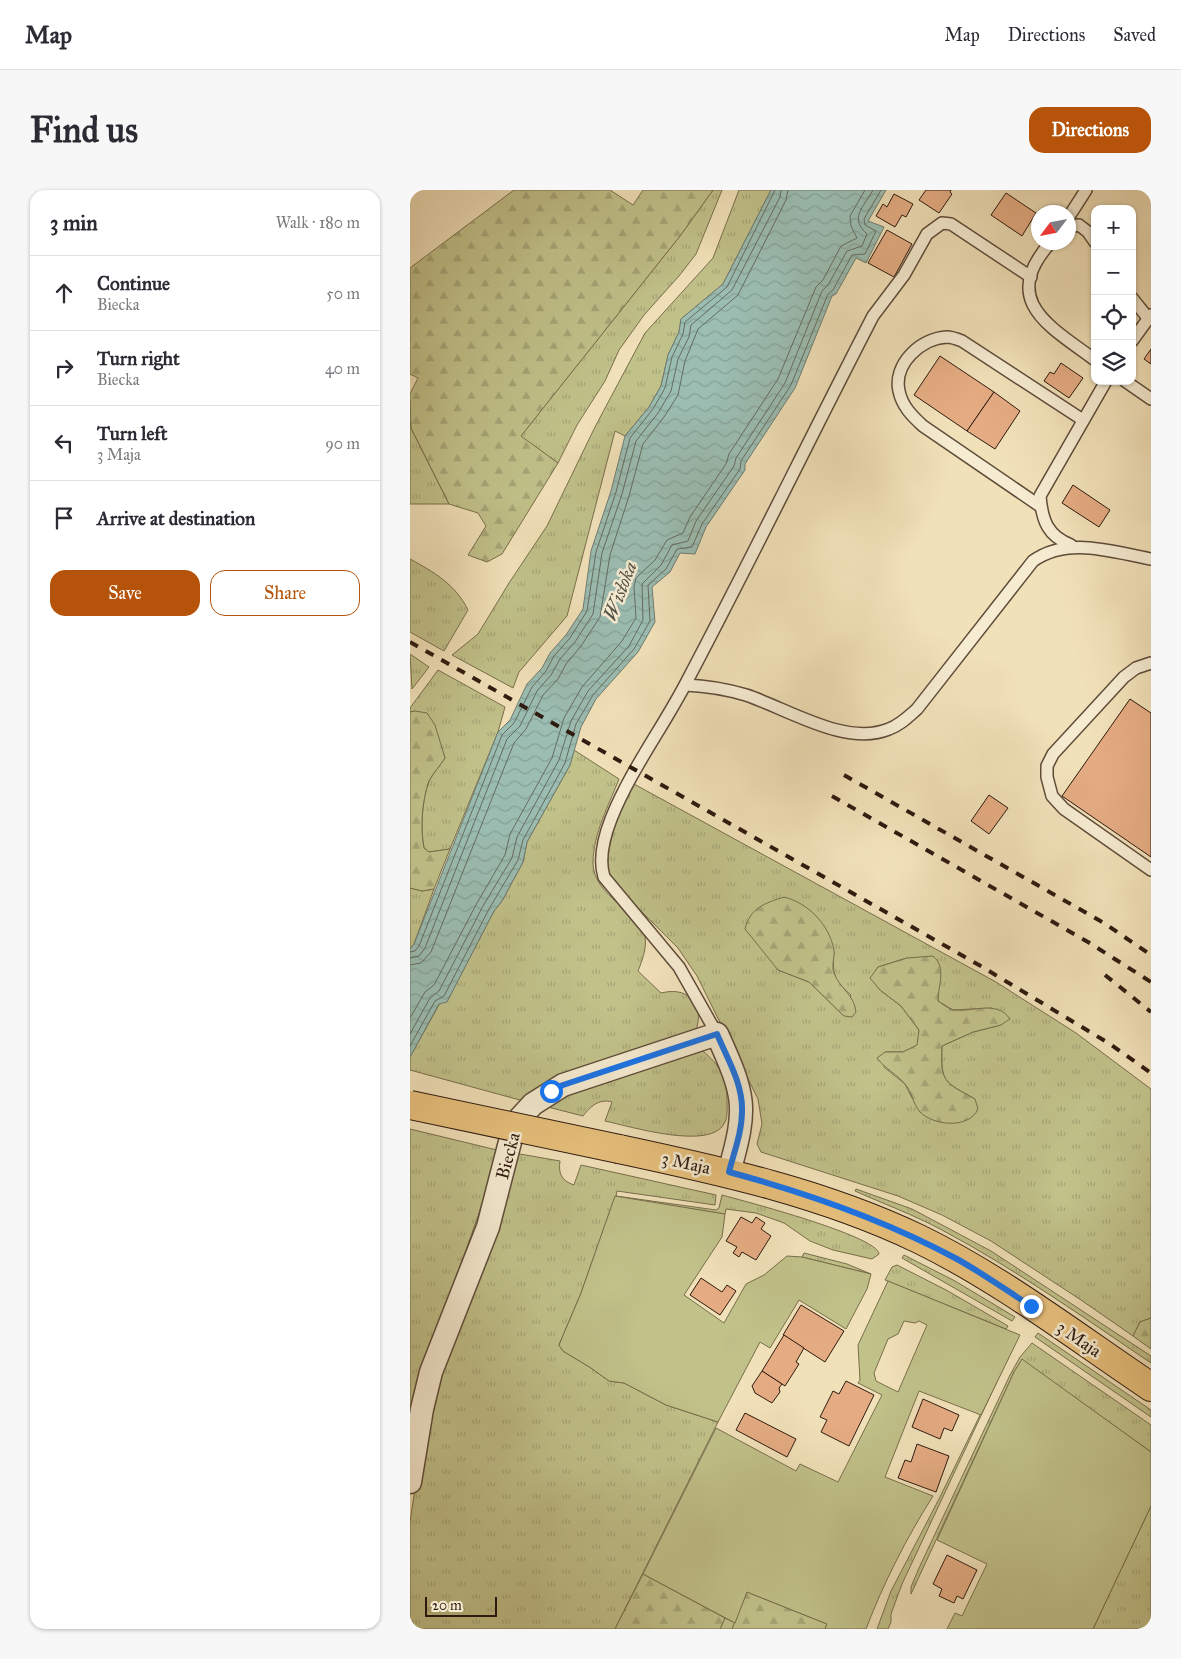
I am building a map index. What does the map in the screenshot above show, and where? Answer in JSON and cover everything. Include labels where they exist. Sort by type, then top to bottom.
[{"type":"main road","name":"3 Maja","points":[[410,1105],[729,1172],[796,1191],[917,1239],[996,1283],[1151,1387]]},
{"type":"street","points":[[717,1034],[736,1078],[743,1110],[739,1136],[729,1172]]},
{"type":"street","name":"Biecka","points":[[410,1482],[422,1409],[431,1372],[488,1227],[511,1138],[520,1118],[533,1104],[563,1085],[717,1034]]},
{"type":"lane","points":[[1076,206],[1086,190]]},
{"type":"lane","points":[[717,1034],[679,967],[609,884],[601,862],[605,836],[622,792],[686,685],[873,316],[904,275],[927,234],[942,223],[951,224],[1031,277]]},
{"type":"lane","points":[[1076,226],[1079,225],[1091,236]]},
{"type":"lane","points":[[1045,250],[1038,260],[1031,277],[1028,294],[1035,311],[1044,322],[1091,357]]},
{"type":"lane","points":[[1133,340],[1149,317],[1136,302]]},
{"type":"lane","points":[[1040,506],[923,426],[911,415],[903,403],[898,390],[898,377],[903,366],[911,354],[923,343],[948,337],[962,341],[1083,420]]},
{"type":"lane","points":[[1104,385],[1044,486],[1040,496],[1040,506],[1046,526],[1058,540],[1073,546],[1151,559]]},
{"type":"lane","points":[[1131,385],[1151,399]]},
{"type":"lane","points":[[686,685],[717,687],[746,695],[838,731],[855,734],[888,730],[902,723],[917,709],[1033,561],[1044,553],[1073,546]]},
{"type":"lane","points":[[1151,663],[1136,668],[1124,677],[1053,754],[1047,766],[1047,777],[1052,796],[1064,809],[1151,870]]},
{"type":"green space","points":[[514,190],[610,190],[633,205],[643,190],[713,190],[680,236],[521,436],[558,463],[502,554],[487,562],[468,555],[486,526],[478,513],[449,504],[411,428],[410,394],[418,378],[410,374],[410,268]]},
{"type":"green space","points":[[713,190],[722,190],[696,254],[644,315],[619,350],[605,381],[577,425],[558,463],[520,437],[680,236]]},
{"type":"green space","points":[[739,190],[771,190],[723,284],[681,319],[679,332],[668,355],[661,386],[649,407],[625,436],[615,431],[567,616],[519,672],[513,688],[452,655],[478,634],[547,526],[595,427],[645,333],[713,258]]},
{"type":"green space","points":[[410,420],[411,428],[449,504],[410,504]]},
{"type":"green space","points":[[410,559],[436,574],[451,586],[468,610],[444,651],[410,632]]},
{"type":"green space","points":[[410,654],[429,667],[412,689]]},
{"type":"green space","points":[[438,670],[505,707],[498,732],[450,849],[429,852],[424,848],[422,814],[429,781],[445,758],[440,744],[415,711],[410,712],[410,708]]},
{"type":"green space","points":[[410,712],[427,713],[435,725],[445,758],[429,781],[423,805],[424,848],[429,852],[450,849],[434,889],[422,891],[410,888]]},
{"type":"green space","points":[[574,750],[619,779],[602,820],[596,841],[593,863],[595,875],[608,894],[642,928],[645,946],[638,971],[661,993],[672,991],[681,993],[689,996],[694,1002],[698,1018],[693,1037],[527,1102],[410,1070],[410,1057],[440,1003],[447,1001],[494,911],[502,901],[523,862],[527,842],[570,765]]},
{"type":"green space","points":[[634,784],[996,982],[1076,1033],[1151,1089],[1151,1318],[1140,1322],[1133,1336],[991,1241],[942,1215],[898,1196],[761,1152],[757,1144],[762,1124],[758,1099],[697,976],[678,948],[616,886],[607,870],[609,849],[615,824],[623,803]],"holes":[[[834,952],[833,966],[835,976],[851,995],[844,1016],[809,982],[778,970],[771,959]],[[907,958],[938,991],[938,1001],[953,1010],[992,1008],[1001,1025],[973,1032],[942,1046],[942,1067],[946,1080],[975,1099],[912,1098],[905,1084],[884,1067],[885,1052],[903,1052],[918,1045],[919,1030],[901,1006],[880,990],[871,978],[878,967]]]},
{"type":"green space","points":[[410,888],[422,891],[434,889],[414,944],[410,949]]},
{"type":"green space","points":[[784,897],[801,904],[822,923],[834,950],[834,973],[855,1006],[856,1012],[852,1017],[844,1016],[809,982],[778,970],[745,929],[747,922],[759,907]]},
{"type":"green space","points":[[933,956],[941,971],[938,1001],[953,1010],[992,1008],[1005,1013],[1010,1019],[1001,1025],[973,1032],[942,1046],[942,1067],[946,1080],[956,1089],[975,1099],[978,1109],[967,1120],[959,1122],[942,1122],[926,1117],[920,1112],[905,1084],[877,1058],[885,1052],[903,1052],[917,1045],[919,1030],[901,1006],[880,990],[870,978],[878,967],[907,958]]},
{"type":"green space","points":[[699,1048],[711,1058],[720,1070],[727,1090],[727,1117],[717,1131],[705,1135],[670,1135],[605,1121],[612,1102],[607,1101],[595,1104],[583,1116],[540,1105]]},
{"type":"green space","points":[[410,1129],[501,1151],[426,1363],[410,1435]]},
{"type":"green space","points":[[514,1153],[560,1161],[562,1176],[566,1181],[574,1185],[581,1165],[716,1195],[715,1205],[617,1191],[616,1196],[716,1210],[719,1208],[722,1195],[756,1204],[835,1229],[873,1247],[879,1254],[872,1259],[833,1250],[810,1241],[784,1223],[756,1213],[726,1209],[725,1214],[615,1197],[581,1293],[559,1345],[563,1351],[609,1381],[624,1383],[666,1405],[718,1422],[615,1629],[410,1629],[410,1522],[425,1422]]},
{"type":"green space","points":[[856,1189],[912,1209],[991,1251],[1151,1356],[1151,1363],[1048,1294],[969,1245],[910,1214],[855,1191]]},
{"type":"green space","points":[[615,1196],[725,1214],[722,1237],[684,1295],[724,1323],[746,1284],[764,1275],[787,1256],[802,1257],[871,1274],[867,1289],[846,1329],[799,1300],[770,1348],[760,1342],[718,1422],[666,1405],[624,1383],[609,1381],[563,1351],[559,1345],[581,1293]]},
{"type":"green space","points":[[804,1253],[847,1264],[871,1274],[802,1257]]},
{"type":"green space","points":[[904,1255],[955,1281],[1015,1317],[1012,1321],[902,1258]]},
{"type":"green space","points":[[897,1265],[948,1291],[1008,1326],[1006,1329],[885,1280],[892,1267]]},
{"type":"green space","points":[[888,1281],[1020,1335],[981,1415],[919,1391],[885,1477],[933,1496],[896,1561],[866,1629],[825,1629],[827,1624],[747,1592],[735,1623],[643,1574],[716,1428],[796,1471],[800,1464],[838,1482],[882,1395],[858,1383],[860,1380],[858,1345]],"holes":[[[904,1321],[915,1323],[919,1321],[927,1325],[898,1392],[876,1381],[874,1373],[888,1339],[898,1334]]]},
{"type":"green space","points":[[1151,1318],[1151,1349],[1133,1336],[1140,1322]]},
{"type":"green space","points":[[1038,1333],[1151,1410],[1151,1417],[1035,1337]]},
{"type":"green space","points":[[1032,1343],[1151,1425],[1151,1452],[1022,1360],[1014,1372],[911,1594],[911,1587],[919,1568],[1010,1375],[1020,1357]]},
{"type":"green space","points":[[1009,1356],[902,1584],[891,1614],[891,1622],[888,1629],[877,1629],[891,1591],[939,1499]]},
{"type":"green space","points":[[1022,1359],[1151,1452],[1151,1506],[1093,1629],[947,1629],[955,1613],[962,1616],[987,1564],[937,1540],[1014,1372]]},
{"type":"green space","points":[[1151,1506],[1151,1629],[1093,1629]]},
{"type":"green space","points":[[643,1574],[725,1618],[720,1629],[615,1629]]},
{"type":"green space","points":[[747,1592],[827,1624],[825,1629],[732,1629]]},
{"type":"green space","points":[[725,1618],[735,1623],[732,1629],[720,1629]]},
{"type":"water","name":"Wisłoka","points":[[771,190],[886,190],[868,221],[884,227],[866,263],[856,258],[836,294],[832,296],[795,388],[745,464],[745,470],[706,527],[695,554],[680,553],[670,572],[652,587],[655,622],[638,652],[596,699],[581,727],[570,765],[527,842],[523,862],[502,901],[494,911],[447,1002],[439,1004],[410,1057],[410,949],[414,944],[498,732],[510,720],[527,684],[542,668],[550,653],[566,635],[583,609],[591,551],[611,491],[625,436],[649,407],[661,386],[668,355],[679,332],[681,319],[723,284]]},
{"type":"building","points":[[926,190],[951,190],[952,194],[939,213],[919,200]]},
{"type":"building","points":[[1006,193],[1031,210],[1031,221],[1022,236],[991,215]]},
{"type":"building","points":[[894,194],[913,204],[906,217],[902,215],[895,227],[876,216],[883,204],[887,207]]},
{"type":"building","points":[[887,230],[912,244],[894,277],[868,263]]},
{"type":"building","points":[[1151,349],[1151,364],[1144,359]]},
{"type":"building","points":[[940,356],[994,392],[967,431],[914,395]]},
{"type":"building","points":[[1061,363],[1083,378],[1069,398],[1044,381],[1050,372],[1054,374]]},
{"type":"building","points":[[994,392],[1020,411],[995,449],[967,431]]},
{"type":"building","points":[[1073,485],[1110,510],[1099,527],[1062,503]]},
{"type":"building","points":[[1130,699],[1151,713],[1151,857],[1062,796]]},
{"type":"building","points":[[989,795],[1008,808],[989,834],[971,821]]},
{"type":"building","points":[[741,1217],[752,1223],[756,1217],[765,1223],[761,1229],[771,1236],[756,1260],[742,1252],[739,1257],[733,1253],[737,1247],[726,1241]]},
{"type":"building","points":[[701,1278],[722,1292],[727,1285],[736,1291],[720,1315],[690,1295]]},
{"type":"building","points":[[801,1305],[844,1331],[825,1362],[783,1335]]},
{"type":"building","points":[[784,1335],[804,1348],[796,1362],[799,1364],[785,1386],[762,1371]]},
{"type":"building","points":[[762,1371],[782,1384],[779,1388],[780,1392],[772,1403],[755,1393],[752,1386]]},
{"type":"building","points":[[846,1381],[874,1395],[849,1446],[821,1432],[827,1420],[820,1417],[833,1391],[839,1394]]},
{"type":"building","points":[[923,1399],[959,1415],[952,1431],[944,1428],[940,1439],[912,1427]]},
{"type":"building","points":[[745,1413],[796,1439],[787,1457],[736,1430]]},
{"type":"building","points":[[917,1444],[949,1456],[936,1492],[898,1478],[905,1460],[911,1462]]},
{"type":"building","points":[[947,1555],[977,1570],[963,1599],[957,1596],[954,1603],[939,1596],[942,1589],[933,1584]]},
{"type":"railway","points":[[410,642],[979,965],[1110,1044],[1151,1073]]},
{"type":"railway","points":[[844,775],[1104,923],[1151,955]]},
{"type":"railway","points":[[832,796],[1088,942],[1151,982]]},
{"type":"railway","points":[[1105,975],[1151,1012]]},
{"type":"route","points":[[551,1091],[563,1085],[717,1034],[738,1083],[743,1110],[739,1136],[729,1172],[787,1188],[847,1209],[917,1239],[958,1260],[1031,1306]]}]
